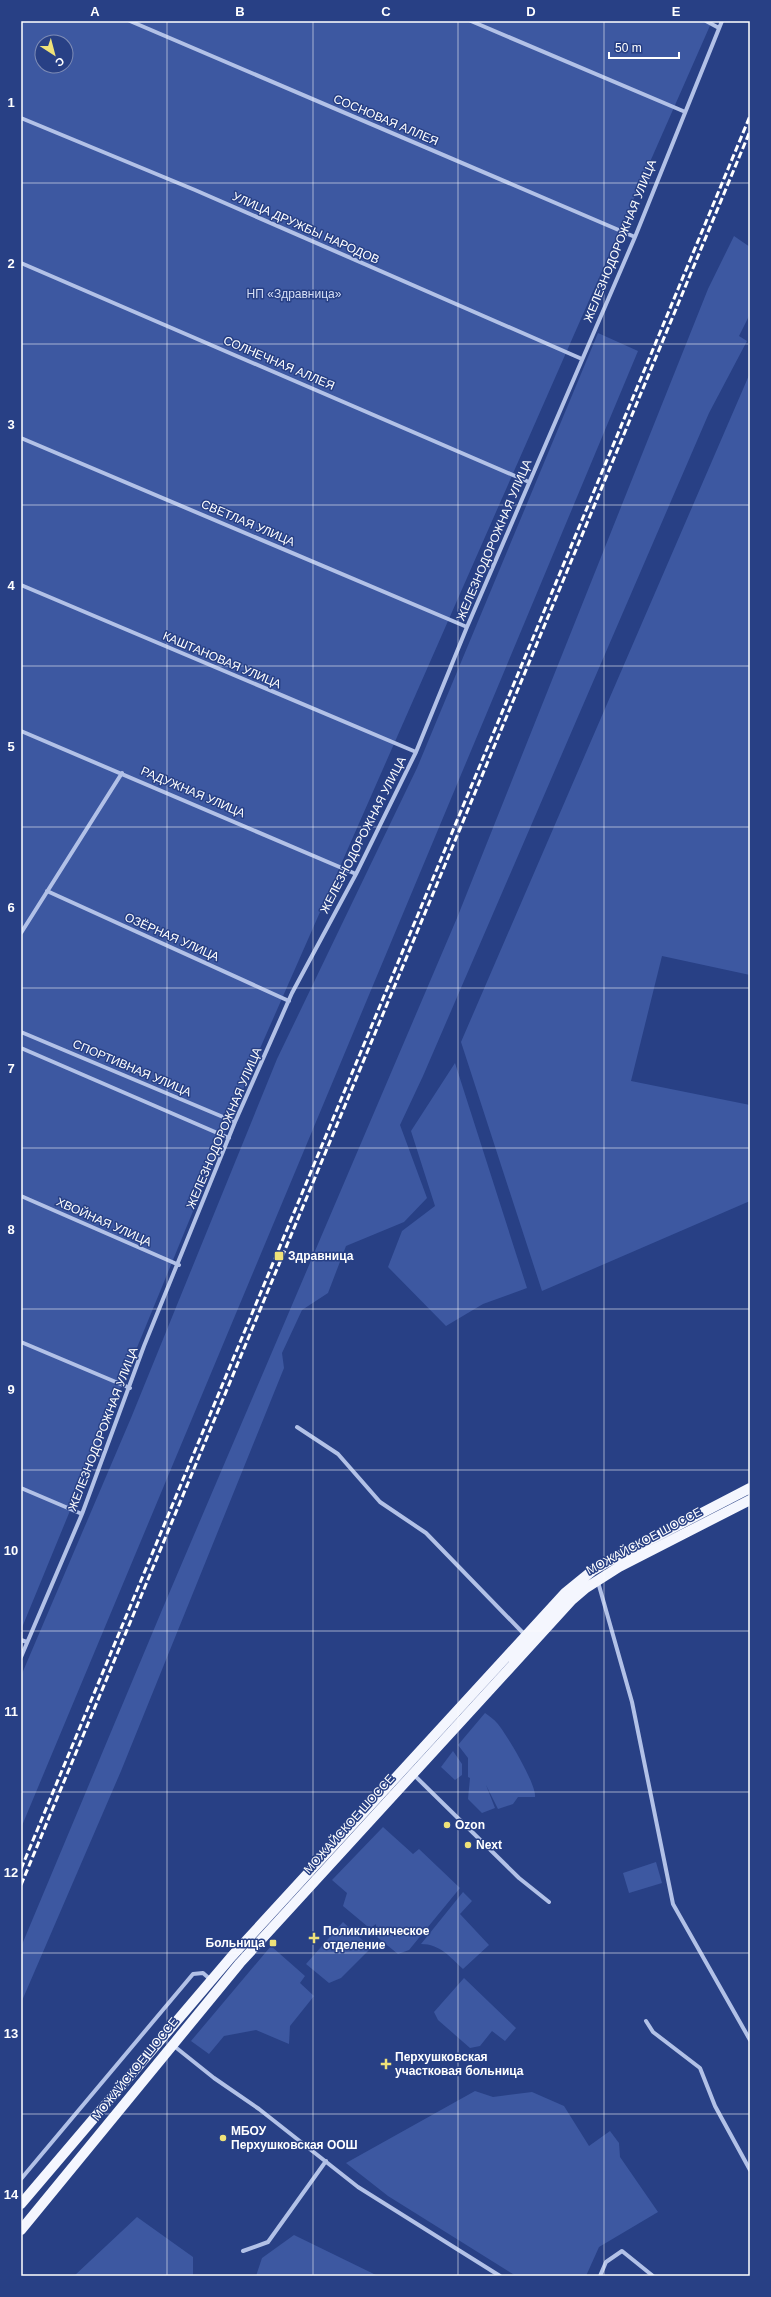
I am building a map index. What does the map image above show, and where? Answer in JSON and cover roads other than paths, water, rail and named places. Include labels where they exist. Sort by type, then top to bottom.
[{"type":"main road","name":"МОЖАЙСКОЕ ШОССЕ","points":[[21,2204],[212,1980],[525,1635],[565,1593],[592,1571],[750,1488]]},
{"type":"main road","name":"МОЖАЙСКОЕ ШОССЕ","points":[[21,2230],[240,1963],[568,1604],[598,1579],[750,1500]]},
{"type":"street","name":"СОСНОВАЯ АЛЛЕЯ","points":[[130,21],[635,237]]},
{"type":"street","points":[[471,21],[684,111]]},
{"type":"street","points":[[706,21],[719,28]]},
{"type":"street","name":"ЖЕЛЕЗНОДОРОЖНАЯ УЛИЦА","points":[[21,1657],[82,1514],[130,1388],[144,1346],[179,1265],[235,1122],[289,1001],[356,874],[416,752],[467,627],[635,237],[684,111],[722,21]]},
{"type":"street","name":"УЛИЦА ДРУЖБЫ НАРОДОВ","points":[[21,118],[195,190],[582,359]]},
{"type":"street","name":"СОЛНЕЧНАЯ АЛЛЕЯ","points":[[21,263],[529,482]]},
{"type":"street","name":"СВЕТЛАЯ УЛИЦА","points":[[21,438],[467,627]]},
{"type":"street","name":"КАШТАНОВАЯ УЛИЦА","points":[[21,585],[416,752]]},
{"type":"street","name":"РАДУЖНАЯ УЛИЦА","points":[[21,731],[356,874]]},
{"type":"street","points":[[21,933],[122,773]]},
{"type":"street","name":"ОЗЁРНАЯ УЛИЦА","points":[[47,891],[289,1001]]},
{"type":"street","name":"СПОРТИВНАЯ УЛИЦА","points":[[21,1032],[235,1122]]},
{"type":"street","points":[[21,1048],[229,1138]]},
{"type":"street","name":"ХВОЙНАЯ УЛИЦА","points":[[21,1196],[179,1265]]},
{"type":"street","points":[[21,1342],[130,1388]]},
{"type":"street","points":[[297,1426],[338,1454],[380,1502],[426,1533],[525,1635]]},
{"type":"street","points":[[21,1488],[82,1514]]},
{"type":"street","points":[[598,1579],[632,1702],[673,1904],[750,2040]]},
{"type":"street","points":[[21,1640],[27,1642]]},
{"type":"street","points":[[413,1773],[519,1878],[549,1902]]},
{"type":"street","points":[[21,2179],[193,1974],[203,1973],[212,1980]]},
{"type":"street","points":[[646,2021],[653,2032],[700,2068],[715,2106],[750,2170]]},
{"type":"street","points":[[172,2045],[326,2161],[358,2187],[500,2276]]},
{"type":"street","points":[[243,2251],[268,2242],[326,2161]]},
{"type":"street","points":[[600,2276],[606,2262],[622,2251],[653,2276]]},
{"type":"railway","points":[[21,1869],[750,116]]},
{"type":"railway","points":[[21,1885],[750,131]]},
{"type":"place","name":"Здравница","points":[[279,1256]]},
{"type":"place","name":"Ozon","points":[[447,1825]]},
{"type":"place","name":"Next","points":[[468,1845]]},
{"type":"place","name":"Поликлиническое отделение","points":[[314,1938]]},
{"type":"place","name":"Больница","points":[[273,1943]]},
{"type":"place","name":"Перхушковская участковая больница","points":[[386,2064]]},
{"type":"place","name":"МБОУ Перхушковская ООШ","points":[[223,2138]]},
{"type":"park label","name":"НП «Здравница»","points":[[294,294]]}]
